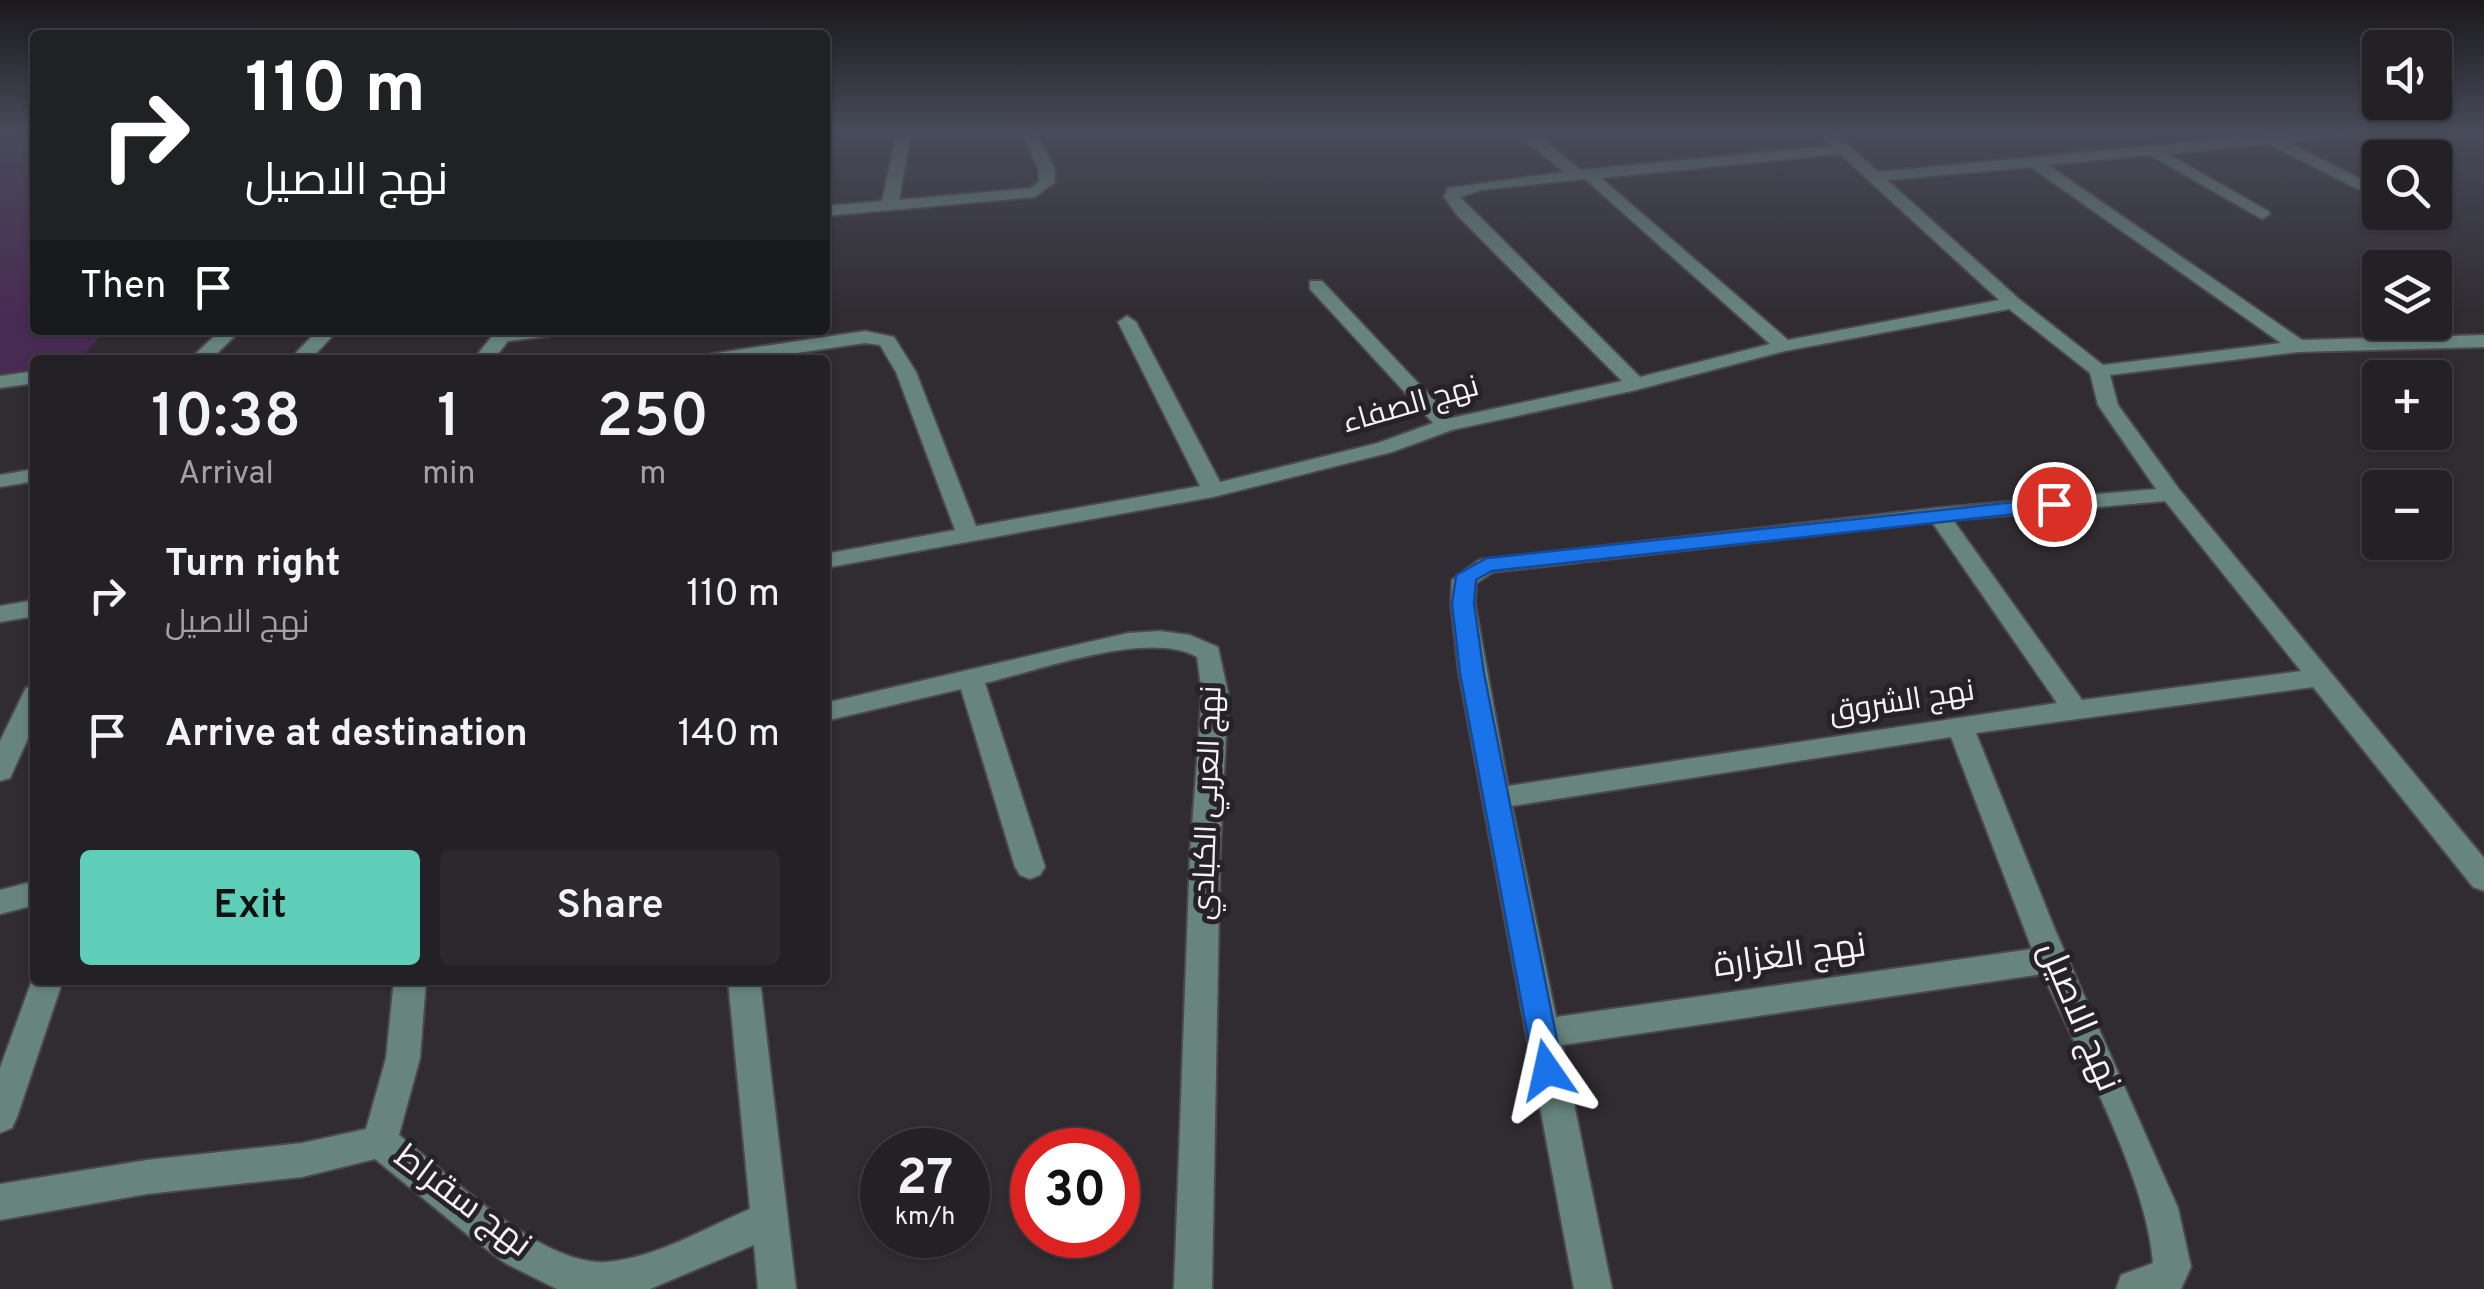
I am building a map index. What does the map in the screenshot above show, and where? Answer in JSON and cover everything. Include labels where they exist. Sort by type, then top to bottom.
[{"type":"street","points":[[890,203],[892,191]]},
{"type":"street","points":[[830,210],[1036,191]]},
{"type":"street","points":[[1454,191],[1452,197],[1636,384]]},
{"type":"street","points":[[1603,191],[1784,346]]},
{"type":"street","points":[[1888,191],[2013,303],[2099,372],[2108,405],[2171,494],[2484,878]]},
{"type":"street","points":[[2076,191],[2298,346]]},
{"type":"street","points":[[2223,191],[2262,214]]},
{"type":"street","points":[[1316,285],[1446,425]]},
{"type":"street","name":"نهج الصفاء","points":[[830,560],[1213,490],[1385,448],[1446,425],[1636,384],[1784,346],[2013,303]]},
{"type":"street","points":[[1127,322],[1213,490]]},
{"type":"street","points":[[204,355],[226,335]]},
{"type":"street","points":[[304,355],[325,335]]},
{"type":"street","points":[[488,355],[503,335]]},
{"type":"street","points":[[744,355],[865,337],[887,341],[906,372],[968,536]]},
{"type":"street","points":[[2099,372],[2298,346],[2484,341]]},
{"type":"street","points":[[0,382],[30,378]]},
{"type":"street","points":[[0,481],[30,476]]},
{"type":"street","points":[[1593,1289],[1496,798],[1463,604],[1464,580],[1487,565],[1938,515],[2171,494]]},
{"type":"street","points":[[1938,515],[2076,710]]},
{"type":"street","points":[[0,614],[30,609]]},
{"type":"street","name":"نهج العربي الكبادي","points":[[830,711],[971,681],[1128,641],[1163,638],[1195,644],[1209,653],[1216,693],[1204,854],[1201,1100],[1193,1289]]},
{"type":"street","name":"نهج الشروق","points":[[1496,798],[1960,726],[2320,677]]},
{"type":"street","points":[[971,681],[1030,867]]},
{"type":"street","points":[[0,771],[30,704]]},
{"type":"street","name":"نهج الاصيل","points":[[1960,726],[2052,959],[2159,1204],[2169,1239],[2170,1273],[2162,1281],[2135,1289]]},
{"type":"street","points":[[0,902],[30,894]]},
{"type":"street","name":"نهج الغزارة","points":[[1540,1034],[2052,959]]},
{"type":"street","points":[[0,1117],[45,985]]},
{"type":"street","points":[[0,1202],[168,1174],[309,1160],[344,1154],[380,1141],[404,1058],[410,985]]},
{"type":"street","points":[[744,985],[777,1289]]},
{"type":"street","name":"نهج سقراط","points":[[380,1141],[496,1232],[546,1265],[586,1281],[631,1276],[768,1220]]},
{"type":"shaded area","points":[[0,191],[30,191],[30,335],[101,335],[84,355],[30,355],[30,372],[0,375]]},
{"type":"route","points":[[1547,1070],[1472,673],[1463,604],[1464,580],[1468,575],[1487,565],[2054,504]]}]
